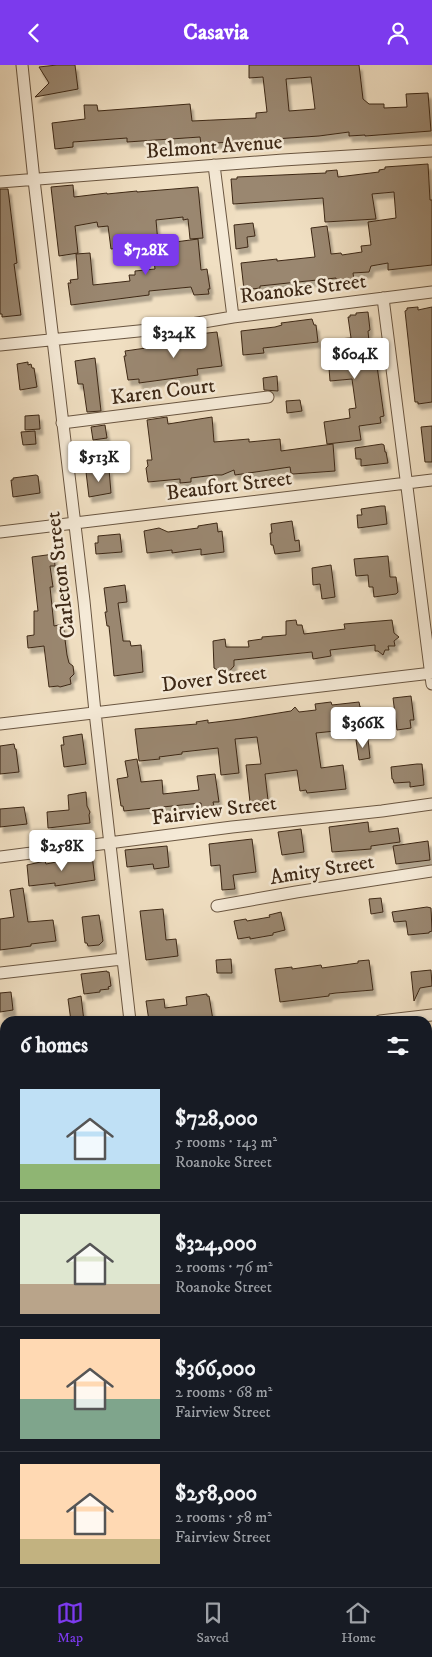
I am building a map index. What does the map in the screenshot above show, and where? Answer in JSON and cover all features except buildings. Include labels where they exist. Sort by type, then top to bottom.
[{"type":"street","name":"Carleton Street","points":[[22,65],[129,1016]]},
{"type":"street","name":"Belmont Avenue","points":[[0,182],[214,165],[432,151]]},
{"type":"street","points":[[214,165],[233,317]]},
{"type":"street","name":"Roanoke Street","points":[[0,345],[168,328],[233,317],[432,293]]},
{"type":"street","points":[[383,298],[432,676]]},
{"type":"street","name":"Karen Court","points":[[62,423],[268,397]]},
{"type":"street","name":"Beaufort Street","points":[[0,532],[432,480]]},
{"type":"street","name":"Dover Street","points":[[0,724],[94,712],[432,676]]},
{"type":"street","name":"Fairview Street","points":[[0,857],[232,827],[382,811],[432,803]]},
{"type":"street","name":"Amity Street","points":[[218,906],[432,871]]},
{"type":"street","points":[[0,973],[122,959]]}]
